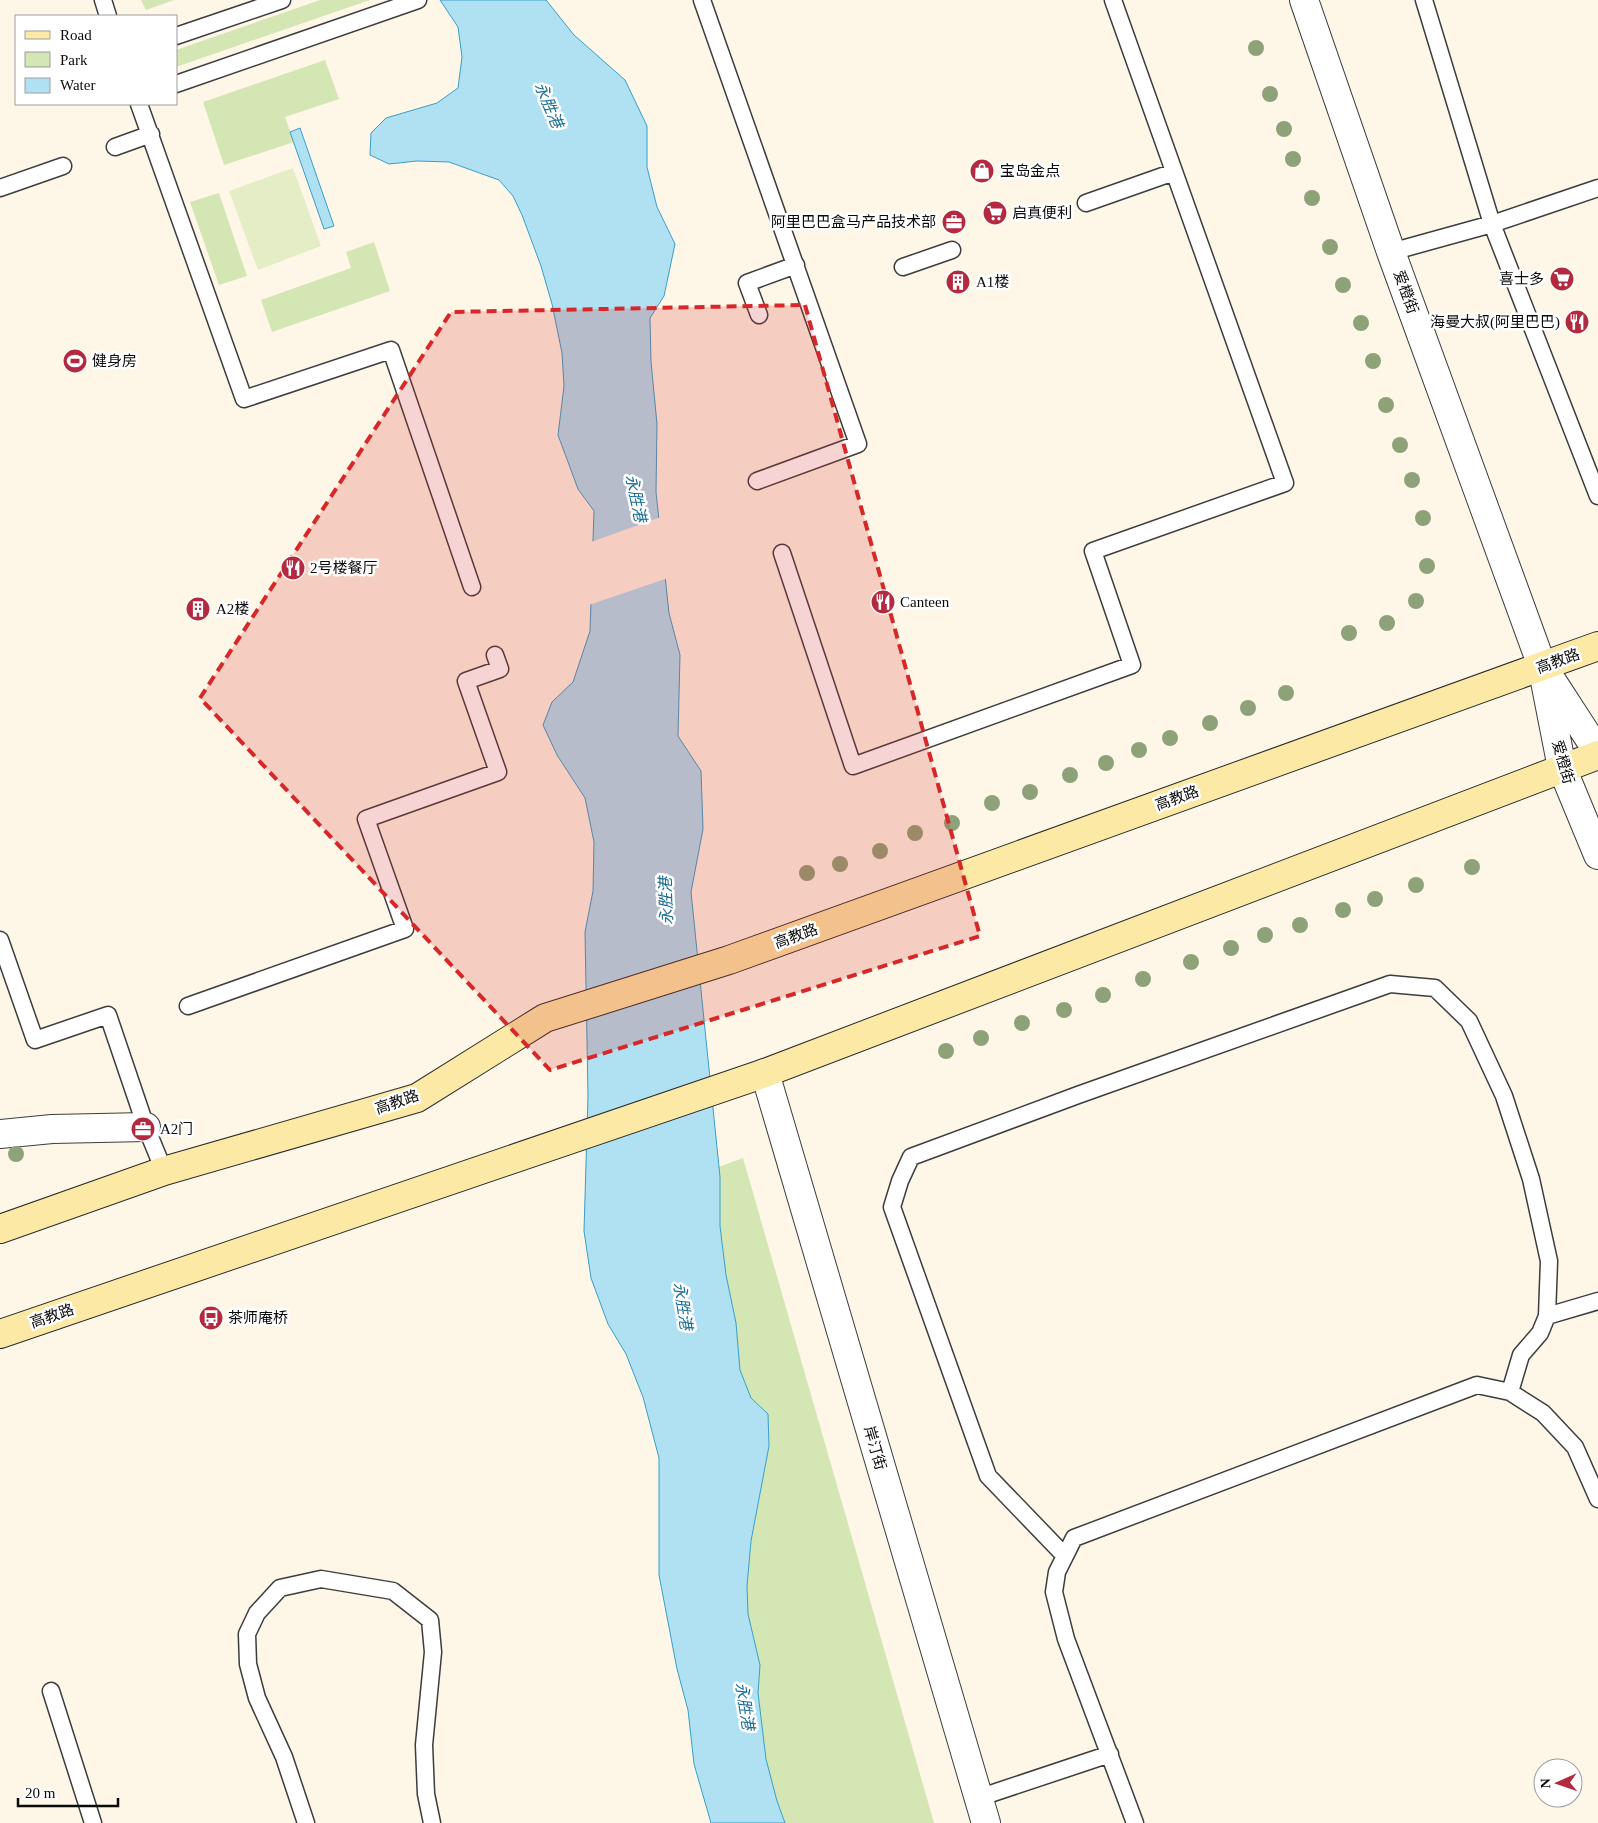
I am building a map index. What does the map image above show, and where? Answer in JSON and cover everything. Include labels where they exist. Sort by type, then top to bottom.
[{"type":"main road","name":"高教路","points":[[0,1229],[164,1171],[417,1098],[545,1018],[729,960],[1598,646]]},
{"type":"main road","name":"高教路","points":[[0,1334],[545,1147],[735,1084],[1598,754]]},
{"type":"street","name":"爱橙街","points":[[1304,0],[1391,252],[1542,666],[1562,768],[1598,855]]},
{"type":"street","name":"爱橙街","points":[[1542,666],[1598,754]]},
{"type":"street","name":"岸汀街","points":[[765,1073],[982,1810]]},
{"type":"street","points":[[0,1134],[52,1129],[146,1127]]},
{"type":"lane","points":[[102,0],[108,15]]},
{"type":"lane","points":[[178,35],[282,0]]},
{"type":"lane","points":[[178,83],[418,0]]},
{"type":"lane","points":[[702,0],[796,265],[812,298],[858,444],[757,481]]},
{"type":"lane","points":[[782,553],[853,766],[1132,665],[1093,551],[1285,483],[1113,0]]},
{"type":"lane","points":[[1424,0],[1492,224],[1598,496]]},
{"type":"lane","points":[[139,105],[244,399],[391,350],[472,586]]},
{"type":"lane","points":[[115,147],[151,134]]},
{"type":"lane","points":[[0,188],[63,166]]},
{"type":"lane","points":[[1086,202],[1174,172]]},
{"type":"lane","points":[[1391,252],[1492,224],[1598,188]]},
{"type":"lane","points":[[903,266],[952,250]]},
{"type":"lane","points":[[759,315],[747,283],[796,265]]},
{"type":"lane","points":[[188,1006],[406,929],[366,819],[498,772],[466,681],[500,669],[495,655]]},
{"type":"lane","points":[[0,940],[34,1040],[108,1015],[146,1127],[164,1171]]},
{"type":"lane","points":[[1065,1556],[988,1476],[892,1208],[900,1180],[911,1157],[1078,1095],[1390,984],[1435,988],[1470,1021],[1504,1096],[1531,1179],[1549,1262],[1547,1316],[1540,1334],[1521,1355],[1510,1392]]},
{"type":"lane","points":[[1547,1316],[1598,1301]]},
{"type":"lane","points":[[1135,1823],[1066,1640],[1054,1592],[1056,1572],[1074,1538],[1477,1385],[1510,1392],[1543,1413],[1575,1447],[1598,1499]]},
{"type":"lane","points":[[306,1823],[284,1757],[257,1698],[248,1664],[247,1634],[257,1613],[280,1588],[321,1579],[394,1591],[430,1620],[433,1652],[424,1745],[426,1794],[432,1823]]},
{"type":"lane","points":[[51,1691],[93,1823]]},
{"type":"lane","points":[[982,1810],[1110,1754]]},
{"type":"highlighted area","points":[[805,305],[980,936],[550,1070],[200,698],[451,312]]},
{"type":"green space","points":[[141,0],[174,0],[146,10]]},
{"type":"green space","points":[[320,0],[370,0],[178,66],[178,49]]},
{"type":"green space","points":[[325,60],[339,99],[285,117],[294,142],[224,165],[203,102]]},
{"type":"green space","points":[[293,168],[321,246],[258,270],[229,191]]},
{"type":"green space","points":[[219,193],[247,276],[219,285],[190,202]]},
{"type":"green space","points":[[374,242],[390,291],[272,332],[261,300],[351,268],[346,252]]},
{"type":"green space","points":[[743,1158],[934,1823],[785,1823],[777,1801],[766,1759],[758,1693],[760,1665],[748,1614],[747,1586],[751,1542],[769,1446],[768,1414],[751,1398],[740,1370],[736,1323],[726,1275],[720,1226],[719,1167]]},
{"type":"water","name":"永胜港","points":[[440,0],[546,0],[574,35],[625,80],[647,126],[647,167],[657,207],[675,244],[664,296],[650,318],[651,362],[657,424],[656,492],[669,613],[680,655],[678,736],[701,771],[703,829],[691,892],[720,1177],[720,1226],[726,1275],[736,1323],[740,1370],[751,1398],[768,1414],[769,1446],[751,1541],[747,1586],[748,1614],[760,1665],[758,1693],[766,1759],[785,1823],[711,1823],[694,1764],[688,1710],[677,1669],[659,1575],[659,1458],[643,1397],[626,1354],[608,1324],[591,1278],[584,1231],[588,1096],[585,932],[593,891],[594,842],[585,798],[557,755],[543,725],[552,702],[573,682],[590,631],[594,511],[578,489],[558,435],[564,386],[562,353],[552,304],[541,266],[522,215],[513,196],[499,180],[449,162],[417,161],[389,164],[370,155],[371,133],[386,118],[437,103],[458,88],[462,57],[458,27]]},
{"type":"water","points":[[300,128],[334,226],[324,229],[290,132]]},
{"type":"pier","points":[[661,517],[668,578],[589,605],[591,542]]},
{"type":"place","name":"宝岛金点","points":[[982,171]]},
{"type":"place","name":"启真便利","points":[[995,213]]},
{"type":"place","name":"阿里巴巴盒马产品技术部","points":[[954,222]]},
{"type":"place","name":"喜士多","points":[[1562,279]]},
{"type":"place","name":"A1楼","points":[[958,282]]},
{"type":"place","name":"海曼大叔(阿里巴巴)","points":[[1577,322]]},
{"type":"place","name":"健身房","points":[[75,361]]},
{"type":"place","name":"2号楼餐厅","points":[[293,568]]},
{"type":"place","name":"Canteen","points":[[883,602]]},
{"type":"place","name":"A2楼","points":[[198,609]]},
{"type":"place","name":"A2门","points":[[143,1129]]},
{"type":"place","name":"茶师庵桥","points":[[211,1318]]}]
